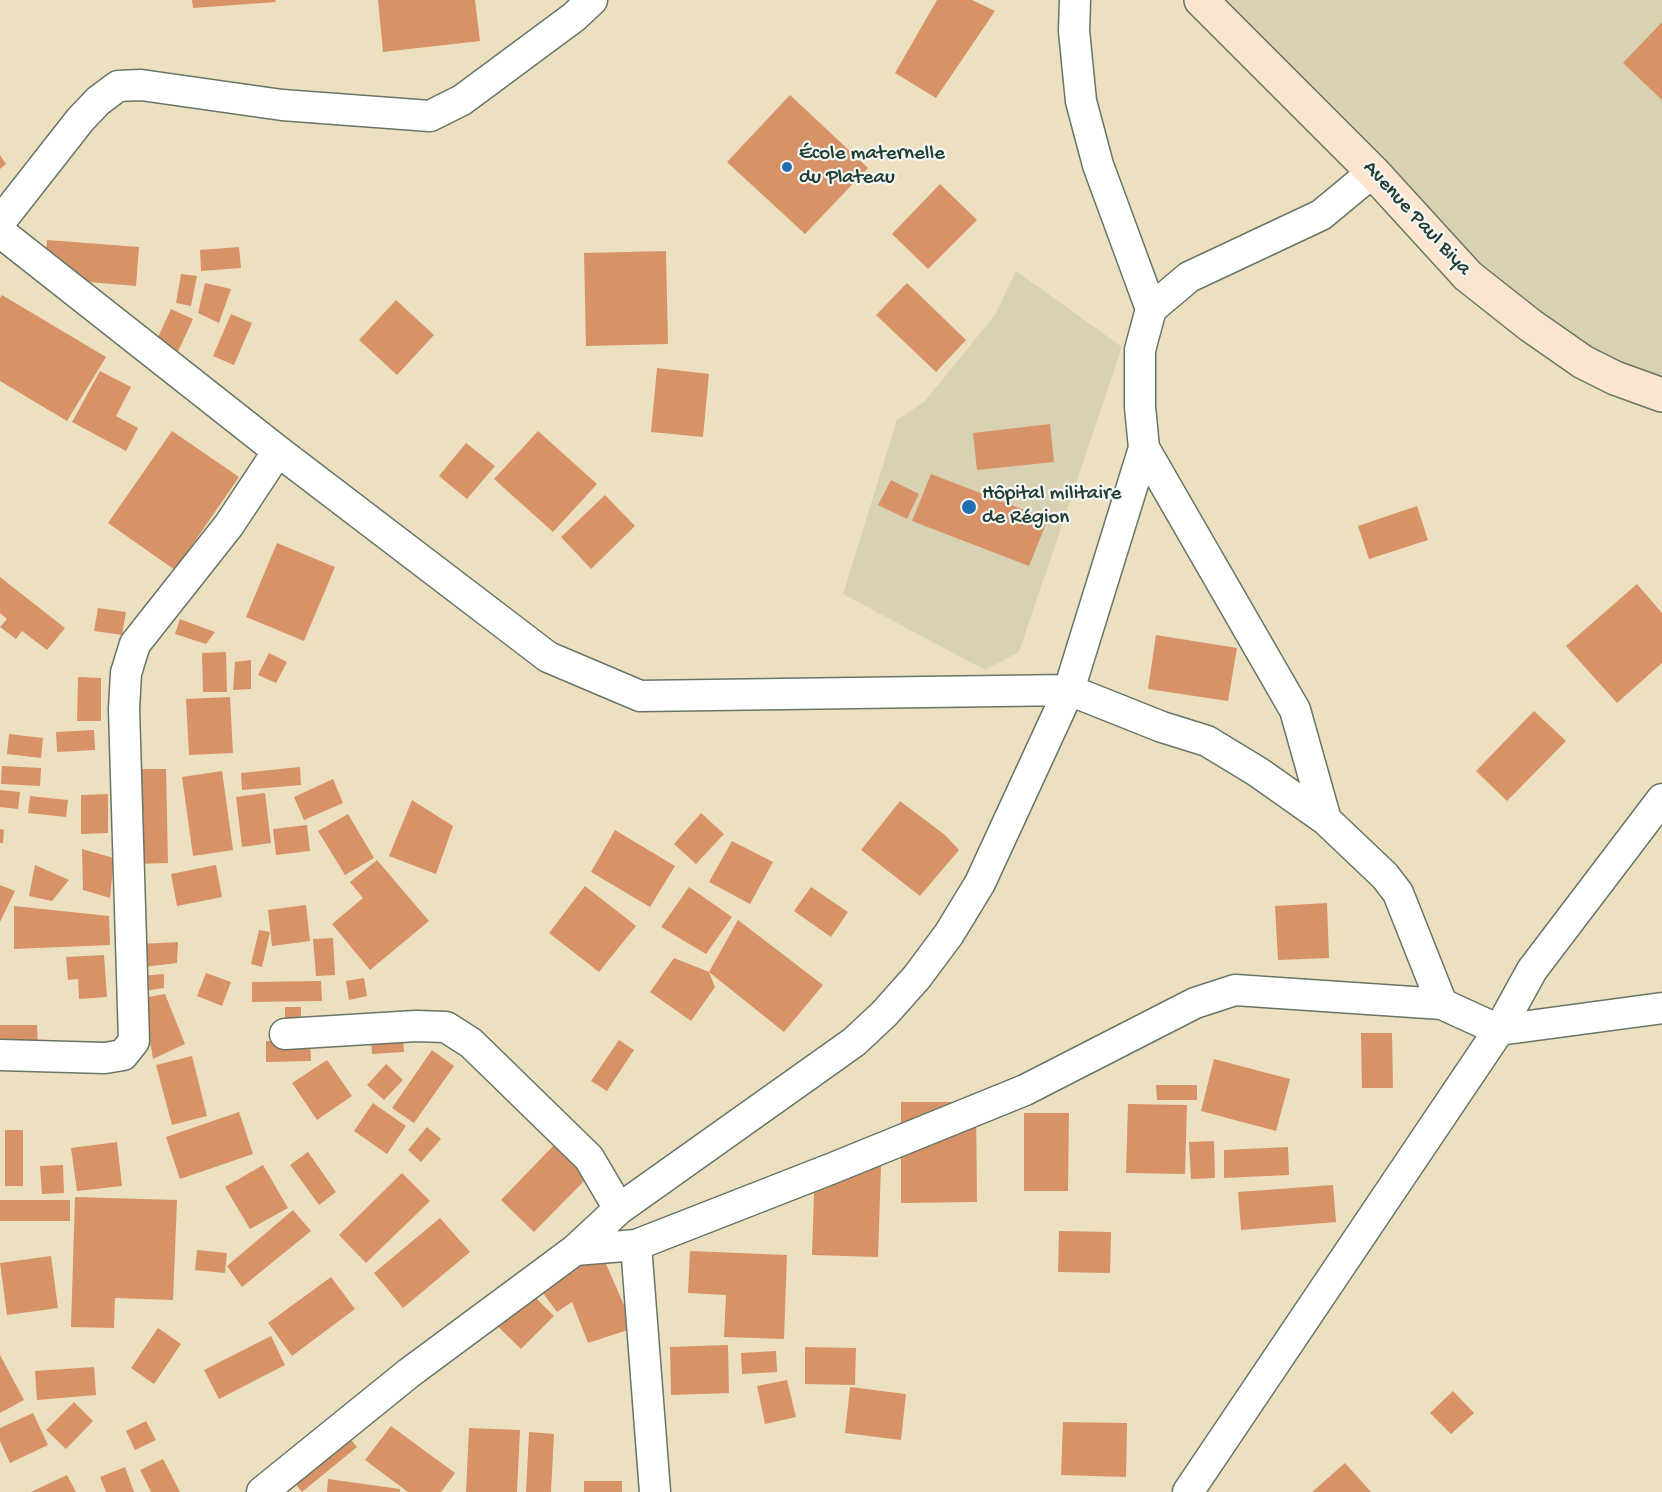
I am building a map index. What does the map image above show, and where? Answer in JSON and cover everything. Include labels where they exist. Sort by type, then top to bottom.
[{"type":"main road","name":"Avenue Paul Biya","points":[[1201,0],[1373,172],[1468,276],[1503,305],[1584,362],[1615,378],[1662,395]]},
{"type":"street","points":[[0,222],[80,120],[98,101],[118,86],[141,85],[282,105],[430,116],[462,100],[574,17],[592,0]]},
{"type":"street","points":[[1075,0],[1074,31],[1081,100],[1098,165],[1151,309]]},
{"type":"street","points":[[262,1492],[409,1373],[575,1250],[619,1209],[854,1042],[884,1014],[917,977],[949,934],[980,883],[1068,690],[1144,448],[1140,407],[1140,350],[1151,309],[1189,277],[1321,216],[1373,172]]},
{"type":"street","points":[[0,232],[278,451],[548,657],[640,696],[1068,690],[1162,727],[1207,741],[1326,820],[1371,861],[1398,893],[1442,1004]]},
{"type":"street","points":[[1144,448],[1295,710],[1305,735],[1326,820]]},
{"type":"street","points":[[0,1055],[105,1058],[123,1054],[134,1041],[124,709],[126,673],[135,644],[229,525],[278,451]]},
{"type":"street","points":[[1188,1492],[1498,1030],[1532,970],[1662,799]]},
{"type":"street","points":[[575,1250],[636,1245],[1024,1089],[1213,995],[1252,990],[1442,1004],[1498,1030],[1662,1008]]},
{"type":"street","points":[[285,1034],[416,1026],[446,1027],[471,1043],[589,1158],[646,1190]]},
{"type":"street","points":[[589,1158],[619,1209]]},
{"type":"street","points":[[636,1245],[655,1492]]},
{"type":"shaded area","points":[[1201,0],[1662,0],[1662,386],[1600,365],[1488,285]]},
{"type":"shaded area","name":"Hôpital militaire de Région","points":[[1016,271],[1122,347],[1019,652],[985,670],[843,594],[897,420],[924,402],[995,315]]},
{"type":"building","points":[[192,0],[275,0],[276,2],[193,8]]},
{"type":"building","points":[[378,0],[475,0],[480,41],[383,52]]},
{"type":"building","points":[[937,0],[972,0],[995,11],[936,98],[895,73]]},
{"type":"building","points":[[1662,22],[1662,100],[1623,63]]},
{"type":"building","points":[[790,95],[868,168],[805,234],[727,162]]},
{"type":"building","points":[[0,155],[6,164],[0,169]]},
{"type":"building","points":[[940,184],[977,220],[928,269],[892,234]]},
{"type":"building","points":[[47,240],[139,247],[136,286],[43,278]]},
{"type":"building","points":[[239,247],[241,268],[201,271],[200,250]]},
{"type":"building","points":[[666,251],[668,344],[586,346],[584,253]]},
{"type":"building","points":[[181,274],[197,276],[191,306],[176,303]]},
{"type":"building","points":[[205,283],[231,289],[219,323],[198,313]]},
{"type":"building","points":[[907,283],[966,340],[936,372],[876,315]]},
{"type":"building","points":[[2,295],[106,357],[67,421],[0,381],[0,298]]},
{"type":"building","points":[[396,300],[434,335],[397,375],[359,340]]},
{"type":"building","points":[[171,309],[193,319],[175,358],[153,348]]},
{"type":"building","points":[[231,314],[252,323],[234,365],[213,356]]},
{"type":"building","points":[[657,368],[709,374],[703,437],[651,432]]},
{"type":"building","points":[[100,371],[131,387],[116,416],[138,428],[126,451],[72,422]]},
{"type":"building","points":[[1050,424],[1054,462],[977,470],[973,433]]},
{"type":"building","points":[[172,431],[239,477],[175,570],[108,523]]},
{"type":"building","points":[[538,431],[597,484],[553,532],[494,479]]},
{"type":"building","points":[[466,443],[495,466],[467,499],[439,476]]},
{"type":"building","points":[[931,474],[1048,519],[1029,566],[912,521]]},
{"type":"building","points":[[891,480],[919,494],[907,519],[878,505]]},
{"type":"building","points":[[605,495],[635,526],[591,569],[561,537]]},
{"type":"building","points":[[1417,506],[1428,540],[1369,559],[1358,526]]},
{"type":"building","points":[[277,543],[335,567],[304,641],[246,617]]},
{"type":"building","points":[[0,577],[65,628],[47,650],[22,631],[16,639],[0,627],[7,619],[0,613]]},
{"type":"building","points":[[1637,584],[1662,613],[1662,663],[1617,703],[1566,646]]},
{"type":"building","points":[[98,608],[126,612],[122,635],[94,631]]},
{"type":"building","points":[[180,619],[215,632],[206,644],[175,634]]},
{"type":"building","points":[[1156,635],[1237,648],[1228,701],[1148,689]]},
{"type":"building","points":[[226,652],[227,692],[203,692],[202,653]]},
{"type":"building","points":[[269,653],[287,662],[276,683],[258,675]]},
{"type":"building","points":[[251,660],[251,689],[233,690],[235,662]]},
{"type":"building","points":[[78,677],[101,678],[101,721],[77,721]]},
{"type":"building","points":[[230,697],[233,753],[189,755],[186,699]]},
{"type":"building","points":[[1534,711],[1566,741],[1507,801],[1476,771]]},
{"type":"building","points":[[94,730],[95,750],[57,752],[56,732]]},
{"type":"building","points":[[9,734],[43,738],[41,758],[7,754]]},
{"type":"building","points":[[2,766],[41,768],[40,786],[1,784]]},
{"type":"building","points":[[300,767],[301,785],[242,790],[241,773]]},
{"type":"building","points":[[135,769],[166,769],[168,863],[136,864]]},
{"type":"building","points":[[222,771],[233,850],[193,856],[182,777]]},
{"type":"building","points":[[333,779],[343,803],[304,820],[294,797]]},
{"type":"building","points":[[0,790],[20,792],[18,809],[0,807]]},
{"type":"building","points":[[265,793],[271,843],[242,847],[236,797]]},
{"type":"building","points":[[108,794],[108,833],[81,834],[81,795]]},
{"type":"building","points":[[30,796],[68,800],[66,817],[28,813]]},
{"type":"building","points":[[412,800],[453,826],[436,874],[389,856]]},
{"type":"building","points":[[900,801],[945,835],[959,850],[920,896],[861,850]]},
{"type":"building","points":[[701,813],[724,834],[696,864],[674,844]]},
{"type":"building","points":[[348,814],[374,858],[345,875],[318,831]]},
{"type":"building","points":[[307,825],[310,851],[276,855],[273,829]]},
{"type":"building","points":[[0,829],[4,830],[3,843],[0,843]]},
{"type":"building","points":[[615,830],[675,866],[650,907],[591,872]]},
{"type":"building","points":[[732,841],[773,862],[750,904],[709,882]]},
{"type":"building","points":[[82,849],[114,858],[110,898],[83,890]]},
{"type":"building","points":[[377,860],[429,921],[370,970],[332,924],[363,898],[350,882]]},
{"type":"building","points":[[35,865],[69,880],[52,901],[29,896]]},
{"type":"building","points":[[216,865],[222,897],[177,906],[171,874]]},
{"type":"building","points":[[0,885],[15,891],[0,922]]},
{"type":"building","points":[[585,886],[636,926],[599,972],[549,933]]},
{"type":"building","points":[[689,887],[732,917],[706,954],[661,927]]},
{"type":"building","points":[[811,887],[848,912],[831,937],[794,911]]},
{"type":"building","points":[[1327,903],[1329,958],[1278,960],[1275,906]]},
{"type":"building","points":[[306,905],[310,941],[272,946],[268,910]]},
{"type":"building","points":[[14,906],[109,916],[110,945],[14,949]]},
{"type":"building","points":[[738,920],[823,985],[784,1032],[709,972]]},
{"type":"building","points":[[259,930],[270,932],[262,967],[251,964]]},
{"type":"building","points":[[333,938],[335,975],[316,976],[313,939]]},
{"type":"building","points":[[178,942],[177,963],[144,967],[140,944]]},
{"type":"building","points":[[104,955],[107,997],[79,999],[78,979],[68,980],[66,957]]},
{"type":"building","points":[[674,958],[709,972],[715,987],[691,1021],[650,992]]},
{"type":"building","points":[[206,973],[231,982],[222,1006],[197,996]]},
{"type":"building","points":[[164,974],[164,988],[144,991],[141,976]]},
{"type":"building","points":[[364,978],[367,996],[349,1000],[346,981]]},
{"type":"building","points":[[321,981],[322,1001],[252,1002],[252,982]]},
{"type":"building","points":[[165,994],[185,1044],[153,1059],[143,998]]},
{"type":"building","points":[[285,1007],[301,1007],[301,1025],[285,1025]]},
{"type":"building","points":[[0,1025],[37,1025],[38,1046],[0,1046]]},
{"type":"building","points":[[1361,1033],[1392,1033],[1393,1088],[1362,1088]]},
{"type":"building","points":[[403,1037],[404,1052],[372,1054],[371,1039]]},
{"type":"building","points":[[310,1040],[311,1061],[266,1062],[266,1041]]},
{"type":"building","points":[[619,1040],[634,1050],[607,1091],[591,1081]]},
{"type":"building","points":[[432,1050],[454,1066],[414,1123],[392,1108]]},
{"type":"building","points":[[192,1056],[207,1116],[172,1125],[156,1065]]},
{"type":"building","points":[[1214,1059],[1290,1079],[1276,1131],[1201,1111]]},
{"type":"building","points":[[327,1060],[352,1096],[317,1120],[292,1083]]},
{"type":"building","points":[[386,1064],[403,1080],[384,1100],[367,1085]]},
{"type":"building","points":[[1156,1085],[1197,1085],[1197,1100],[1157,1100]]},
{"type":"building","points":[[901,1102],[976,1102],[977,1202],[901,1203]]},
{"type":"building","points":[[373,1103],[406,1126],[387,1154],[354,1131]]},
{"type":"building","points":[[1128,1104],[1187,1105],[1185,1174],[1126,1173]]},
{"type":"building","points":[[239,1112],[253,1154],[180,1179],[166,1137]]},
{"type":"building","points":[[1024,1113],[1069,1113],[1068,1191],[1024,1191]]},
{"type":"building","points":[[427,1127],[441,1139],[421,1162],[408,1150]]},
{"type":"building","points":[[5,1130],[23,1130],[23,1186],[5,1186]]},
{"type":"building","points":[[1214,1141],[1215,1178],[1191,1179],[1189,1142]]},
{"type":"building","points":[[117,1142],[122,1186],[77,1191],[71,1148]]},
{"type":"building","points":[[556,1143],[590,1175],[534,1232],[501,1200]]},
{"type":"building","points":[[1288,1147],[1289,1175],[1224,1178],[1224,1150]]},
{"type":"building","points":[[308,1152],[336,1192],[319,1205],[290,1165]]},
{"type":"building","points":[[815,1164],[881,1166],[878,1257],[812,1255]]},
{"type":"building","points":[[63,1165],[64,1193],[42,1194],[40,1166]]},
{"type":"building","points":[[263,1165],[288,1208],[250,1229],[225,1187]]},
{"type":"building","points":[[402,1173],[430,1201],[366,1263],[339,1235]]},
{"type":"building","points":[[1333,1185],[1336,1222],[1241,1230],[1238,1192]]},
{"type":"building","points":[[75,1197],[177,1200],[173,1300],[115,1298],[114,1328],[71,1327]]},
{"type":"building","points":[[0,1200],[70,1200],[70,1221],[0,1221]]},
{"type":"building","points":[[293,1210],[311,1231],[242,1287],[227,1266]]},
{"type":"building","points":[[440,1218],[470,1252],[403,1308],[374,1273]]},
{"type":"building","points":[[1059,1231],[1111,1232],[1110,1273],[1058,1272]]},
{"type":"building","points":[[197,1250],[227,1253],[225,1273],[195,1270]]},
{"type":"building","points":[[690,1251],[787,1255],[784,1339],[724,1337],[726,1295],[688,1293]]},
{"type":"building","points":[[51,1256],[58,1308],[7,1315],[0,1263]]},
{"type":"building","points":[[603,1257],[634,1328],[588,1343],[572,1302],[557,1312],[529,1274]]},
{"type":"building","points":[[331,1277],[355,1309],[292,1356],[268,1323]]},
{"type":"building","points":[[516,1278],[554,1316],[521,1349],[482,1311]]},
{"type":"building","points":[[158,1328],[181,1344],[154,1384],[131,1368]]},
{"type":"building","points":[[271,1336],[285,1365],[219,1399],[204,1370]]},
{"type":"building","points":[[728,1345],[729,1393],[671,1395],[670,1347]]},
{"type":"building","points":[[805,1347],[856,1348],[855,1385],[805,1384]]},
{"type":"building","points":[[776,1351],[777,1372],[742,1374],[741,1353]]},
{"type":"building","points":[[0,1355],[24,1400],[0,1413]]},
{"type":"building","points":[[94,1367],[96,1395],[37,1400],[35,1371]]},
{"type":"building","points":[[787,1380],[796,1417],[765,1424],[757,1386]]},
{"type":"building","points":[[850,1387],[906,1394],[901,1440],[845,1433]]},
{"type":"building","points":[[1453,1391],[1474,1413],[1451,1434],[1430,1413]]},
{"type":"building","points":[[74,1402],[93,1421],[66,1449],[46,1430]]},
{"type":"building","points":[[33,1413],[48,1445],[10,1463],[0,1441],[0,1428]]},
{"type":"building","points":[[333,1418],[357,1447],[302,1492],[278,1463]]},
{"type":"building","points":[[146,1421],[156,1440],[135,1450],[126,1431]]},
{"type":"building","points":[[1063,1422],[1127,1423],[1126,1477],[1061,1475]]},
{"type":"building","points":[[391,1426],[455,1473],[441,1492],[408,1492],[365,1460]]},
{"type":"building","points":[[469,1428],[520,1430],[517,1492],[466,1492]]},
{"type":"building","points":[[529,1432],[554,1434],[551,1492],[526,1492]]},
{"type":"building","points":[[163,1459],[180,1492],[151,1492],[140,1470]]},
{"type":"building","points":[[1345,1463],[1371,1492],[1312,1492]]},
{"type":"building","points":[[125,1467],[134,1492],[106,1492],[100,1477]]},
{"type":"building","points":[[67,1475],[76,1492],[31,1492]]},
{"type":"building","points":[[328,1479],[400,1489],[400,1492],[327,1492]]},
{"type":"building","points":[[584,1481],[622,1481],[622,1492],[584,1492]]},
{"type":"place","name":"École maternelle du Plateau","points":[[787,167]]},
{"type":"place","name":"Hôpital militaire de Région","points":[[969,507]]}]
